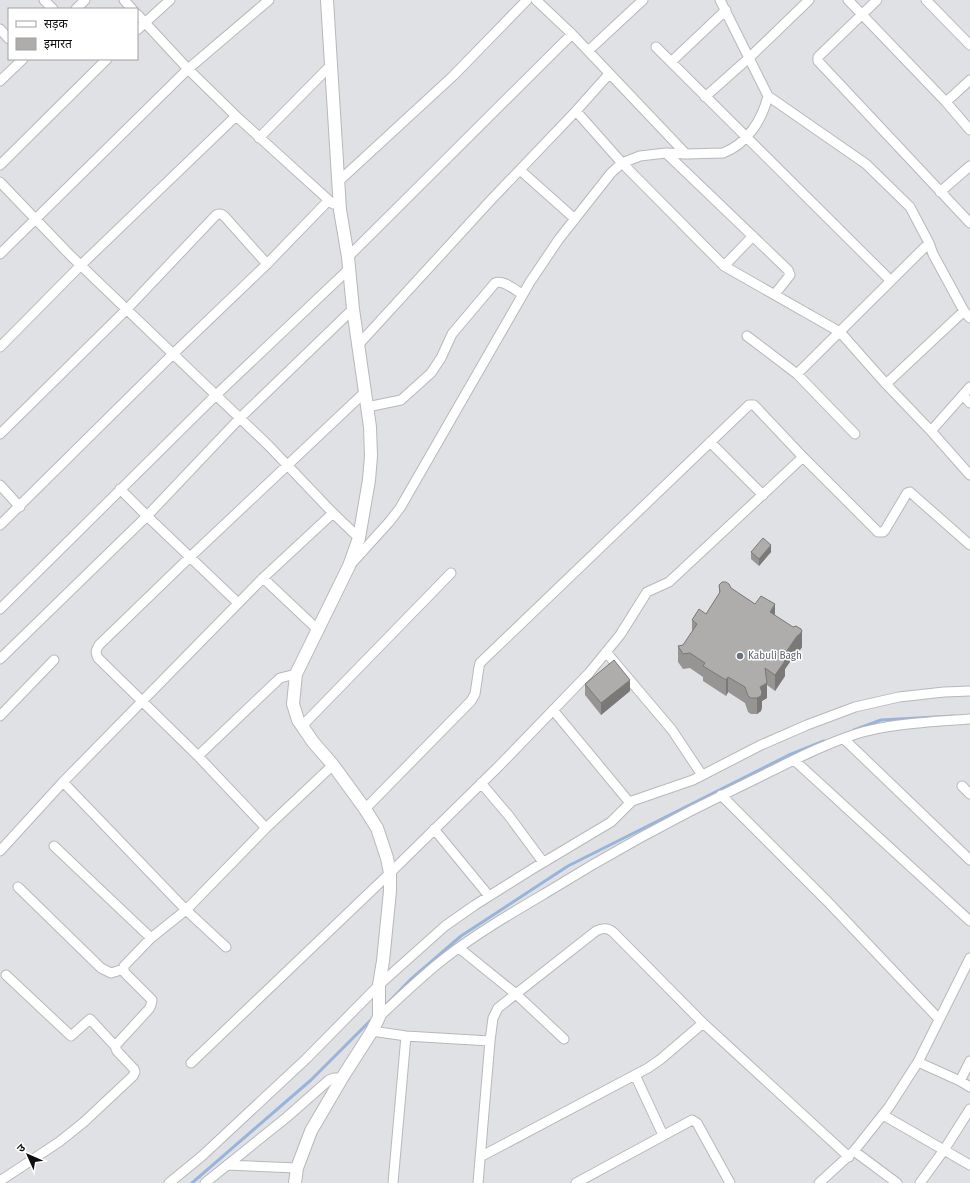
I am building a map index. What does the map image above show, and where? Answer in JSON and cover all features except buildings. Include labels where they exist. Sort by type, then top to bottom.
[{"type":"street","points":[[44,0],[52,8]]},
{"type":"street","points":[[77,8],[85,0]]},
{"type":"street","points":[[124,0],[131,8]]},
{"type":"street","points":[[138,29],[170,0]]},
{"type":"street","points":[[0,254],[188,69],[269,0]]},
{"type":"street","points":[[295,1183],[297,1168],[311,1131],[372,1031],[379,1015],[379,988],[390,891],[390,873],[387,858],[376,828],[365,809],[334,765],[313,742],[302,726],[295,713],[293,704],[296,674],[349,566],[359,538],[369,480],[371,441],[359,344],[353,309],[349,263],[340,210],[327,0]]},
{"type":"street","points":[[339,181],[453,76],[528,0]]},
{"type":"street","points":[[536,0],[572,34],[686,154]]},
{"type":"street","points":[[588,52],[643,0]]},
{"type":"street","points":[[705,97],[750,57],[809,0]]},
{"type":"street","points":[[848,0],[946,102],[970,130]]},
{"type":"street","points":[[877,0],[818,57],[818,61],[970,223]]},
{"type":"street","points":[[926,0],[970,44]]},
{"type":"street","points":[[671,62],[723,3],[768,96],[866,164],[910,207],[929,243],[933,254],[967,314],[886,384]]},
{"type":"street","points":[[138,15],[188,69],[236,116],[328,201],[340,210]]},
{"type":"street","points":[[0,29],[8,37]]},
{"type":"street","points":[[0,609],[349,263],[572,34]]},
{"type":"street","points":[[656,48],[891,281]]},
{"type":"street","points":[[0,81],[22,60]]},
{"type":"street","points":[[0,165],[106,60]]},
{"type":"street","points":[[259,138],[332,64]]},
{"type":"street","points":[[359,344],[609,74]]},
{"type":"street","points":[[946,102],[970,80]]},
{"type":"street","points":[[349,566],[400,508],[522,294],[544,259],[611,173],[622,163],[640,156],[666,152],[686,154],[723,153],[733,148],[746,138],[757,123],[765,108],[768,96]]},
{"type":"street","points":[[576,111],[622,163],[724,266],[840,332],[970,475]]},
{"type":"street","points":[[0,347],[81,265],[236,116]]},
{"type":"street","points":[[666,152],[788,270],[790,275],[775,294]]},
{"type":"street","points":[[940,192],[970,166]]},
{"type":"street","points":[[520,170],[575,218]]},
{"type":"street","points":[[0,182],[81,265],[216,394],[359,538]]},
{"type":"street","points":[[0,526],[173,354],[267,264],[328,201]]},
{"type":"street","points":[[0,434],[127,309],[219,214],[225,217],[267,264]]},
{"type":"street","points":[[724,266],[753,236]]},
{"type":"street","points":[[797,374],[929,243]]},
{"type":"street","points":[[367,407],[401,400],[431,373],[441,358],[452,334],[495,283],[502,282],[522,294]]},
{"type":"street","points":[[0,659],[146,516],[240,418],[353,309]]},
{"type":"street","points":[[747,336],[797,374],[855,434]]},
{"type":"street","points":[[931,431],[970,387]]},
{"type":"street","points":[[266,828],[198,756],[98,658],[96,650],[99,645],[365,392]]},
{"type":"street","points":[[963,395],[970,403]]},
{"type":"street","points":[[365,809],[471,701],[475,694],[480,664],[746,406],[752,404],[754,405],[803,457],[878,532],[883,532],[885,530],[907,493],[910,492],[970,545]]},
{"type":"street","points":[[710,442],[763,495]]},
{"type":"street","points":[[191,1063],[390,873],[589,673],[620,635],[647,592],[669,582],[803,457]]},
{"type":"street","points":[[0,485],[20,507]]},
{"type":"street","points":[[120,489],[146,516],[238,603]]},
{"type":"street","points":[[0,851],[63,782],[141,701],[263,578],[333,513]]},
{"type":"street","points":[[302,726],[451,573]]},
{"type":"street","points":[[263,578],[318,629]]},
{"type":"street","points":[[606,652],[672,730],[702,775]]},
{"type":"street","points":[[0,716],[54,660]]},
{"type":"street","points":[[198,756],[280,678],[296,674]]},
{"type":"street","points":[[169,1183],[202,1156],[446,926],[489,896],[611,822],[630,803],[693,780],[761,745],[807,725],[855,707],[899,697],[970,690]]},
{"type":"street","points":[[553,710],[630,803]]},
{"type":"street","points":[[379,1015],[459,948],[513,912],[648,833],[721,795],[794,760],[857,734],[886,728],[970,719]]},
{"type":"street","points":[[844,739],[970,860]]},
{"type":"street","points":[[794,760],[970,921]]},
{"type":"street","points":[[115,1046],[149,1009],[152,1002],[152,1000],[125,973],[124,966],[151,938],[186,910],[266,828],[334,765]]},
{"type":"street","points":[[63,782],[186,910],[226,947]]},
{"type":"street","points":[[481,783],[509,816],[543,862]]},
{"type":"street","points":[[962,786],[970,794]]},
{"type":"street","points":[[721,795],[828,902],[939,1019]]},
{"type":"street","points":[[434,829],[489,896]]},
{"type":"street","points":[[54,846],[151,938]]},
{"type":"street","points":[[18,887],[101,968],[111,973],[124,969]]},
{"type":"street","points":[[478,1183],[490,1041],[495,1013],[498,1008],[596,931],[600,929],[609,929],[702,1023],[851,1154],[897,1183]]},
{"type":"street","points":[[459,948],[516,994],[564,1039]]},
{"type":"street","points":[[819,1183],[851,1154],[883,1115],[918,1062],[970,958]]},
{"type":"street","points":[[0,1181],[59,1142],[84,1122],[135,1072],[117,1051],[115,1046],[90,1020],[71,1036],[6,975]]},
{"type":"street","points":[[480,1157],[635,1075],[661,1059],[702,1023]]},
{"type":"street","points":[[372,1031],[406,1036],[490,1041]]},
{"type":"street","points":[[393,1183],[406,1036]]},
{"type":"street","points":[[960,1081],[970,1061]]},
{"type":"street","points":[[918,1062],[960,1081],[970,1088]]},
{"type":"street","points":[[635,1075],[663,1135]]},
{"type":"street","points":[[205,1183],[329,1080],[334,1078],[342,1078]]},
{"type":"street","points":[[920,1183],[944,1150],[970,1109]]},
{"type":"street","points":[[883,1115],[970,1165]]},
{"type":"street","points":[[576,1183],[690,1120],[696,1123],[727,1182]]},
{"type":"street","points":[[227,1165],[297,1168]]},
{"type":"waterway","points":[[854,730],[881,720],[954,716]]},
{"type":"waterway","points":[[385,1006],[410,980],[461,936],[568,866],[789,755],[824,741]]},
{"type":"waterway","points":[[192,1183],[311,1080],[374,1017]]},
{"type":"place","name":"Kabuli Bagh","points":[[740,656]]}]
